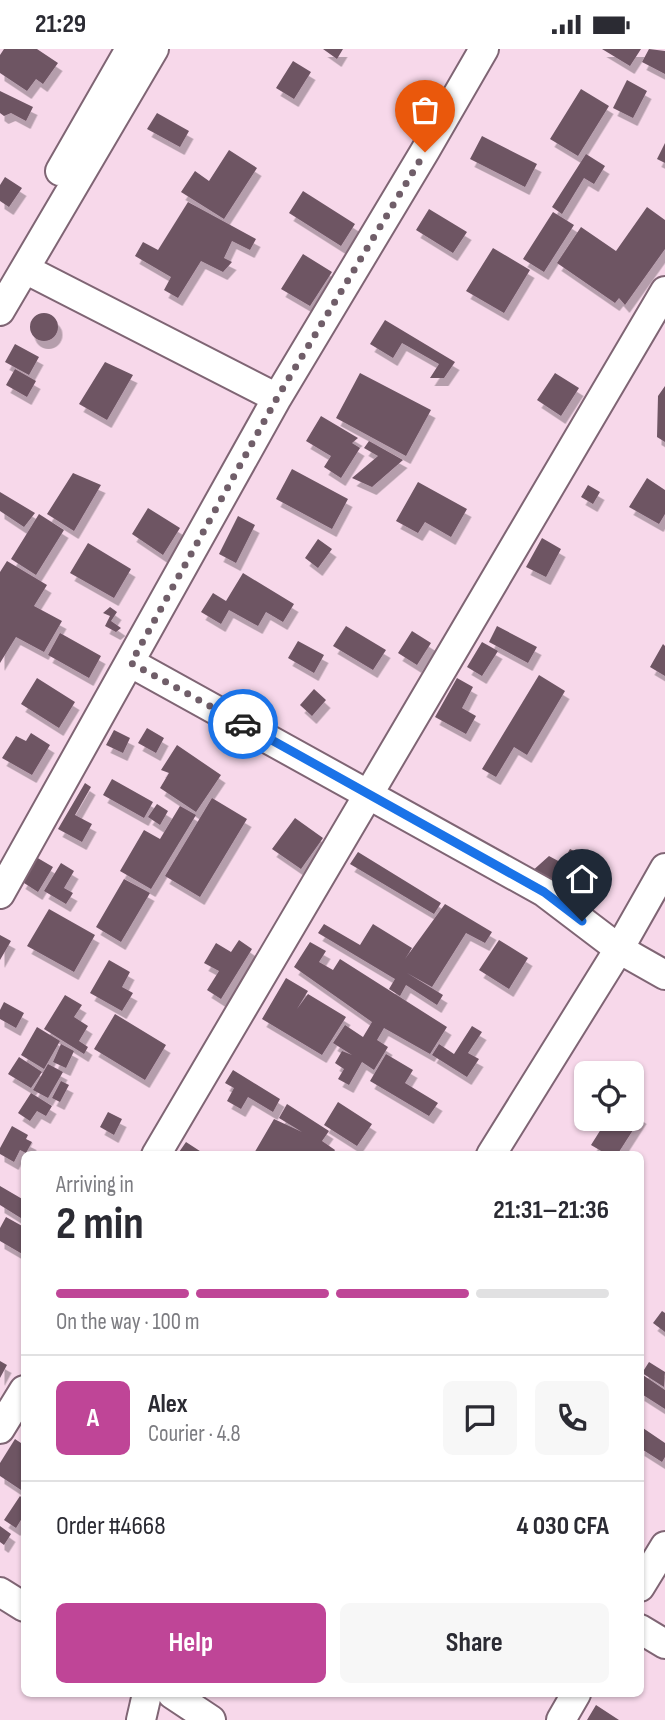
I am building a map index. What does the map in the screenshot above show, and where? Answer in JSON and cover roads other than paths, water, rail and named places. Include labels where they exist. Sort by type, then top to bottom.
[{"type":"street","points":[[0,311],[13,273],[130,49]]},
{"type":"street","points":[[13,273],[154,49]]},
{"type":"street","points":[[0,894],[277,398],[484,49]]},
{"type":"street","points":[[13,273],[277,398]]},
{"type":"street","points":[[158,1151],[665,291]]},
{"type":"street","points":[[131,663],[544,892],[619,949],[665,975]]},
{"type":"street","points":[[493,1151],[619,949],[665,868]]},
{"type":"street","points":[[0,1429],[21,1395]]},
{"type":"street","points":[[644,1580],[665,1546]]},
{"type":"street","points":[[0,1593],[21,1605]]},
{"type":"street","points":[[644,1631],[665,1644]]},
{"type":"street","points":[[141,1720],[146,1697]]},
{"type":"street","points":[[176,1697],[211,1720]]},
{"type":"street","points":[[561,1720],[574,1697]]}]
